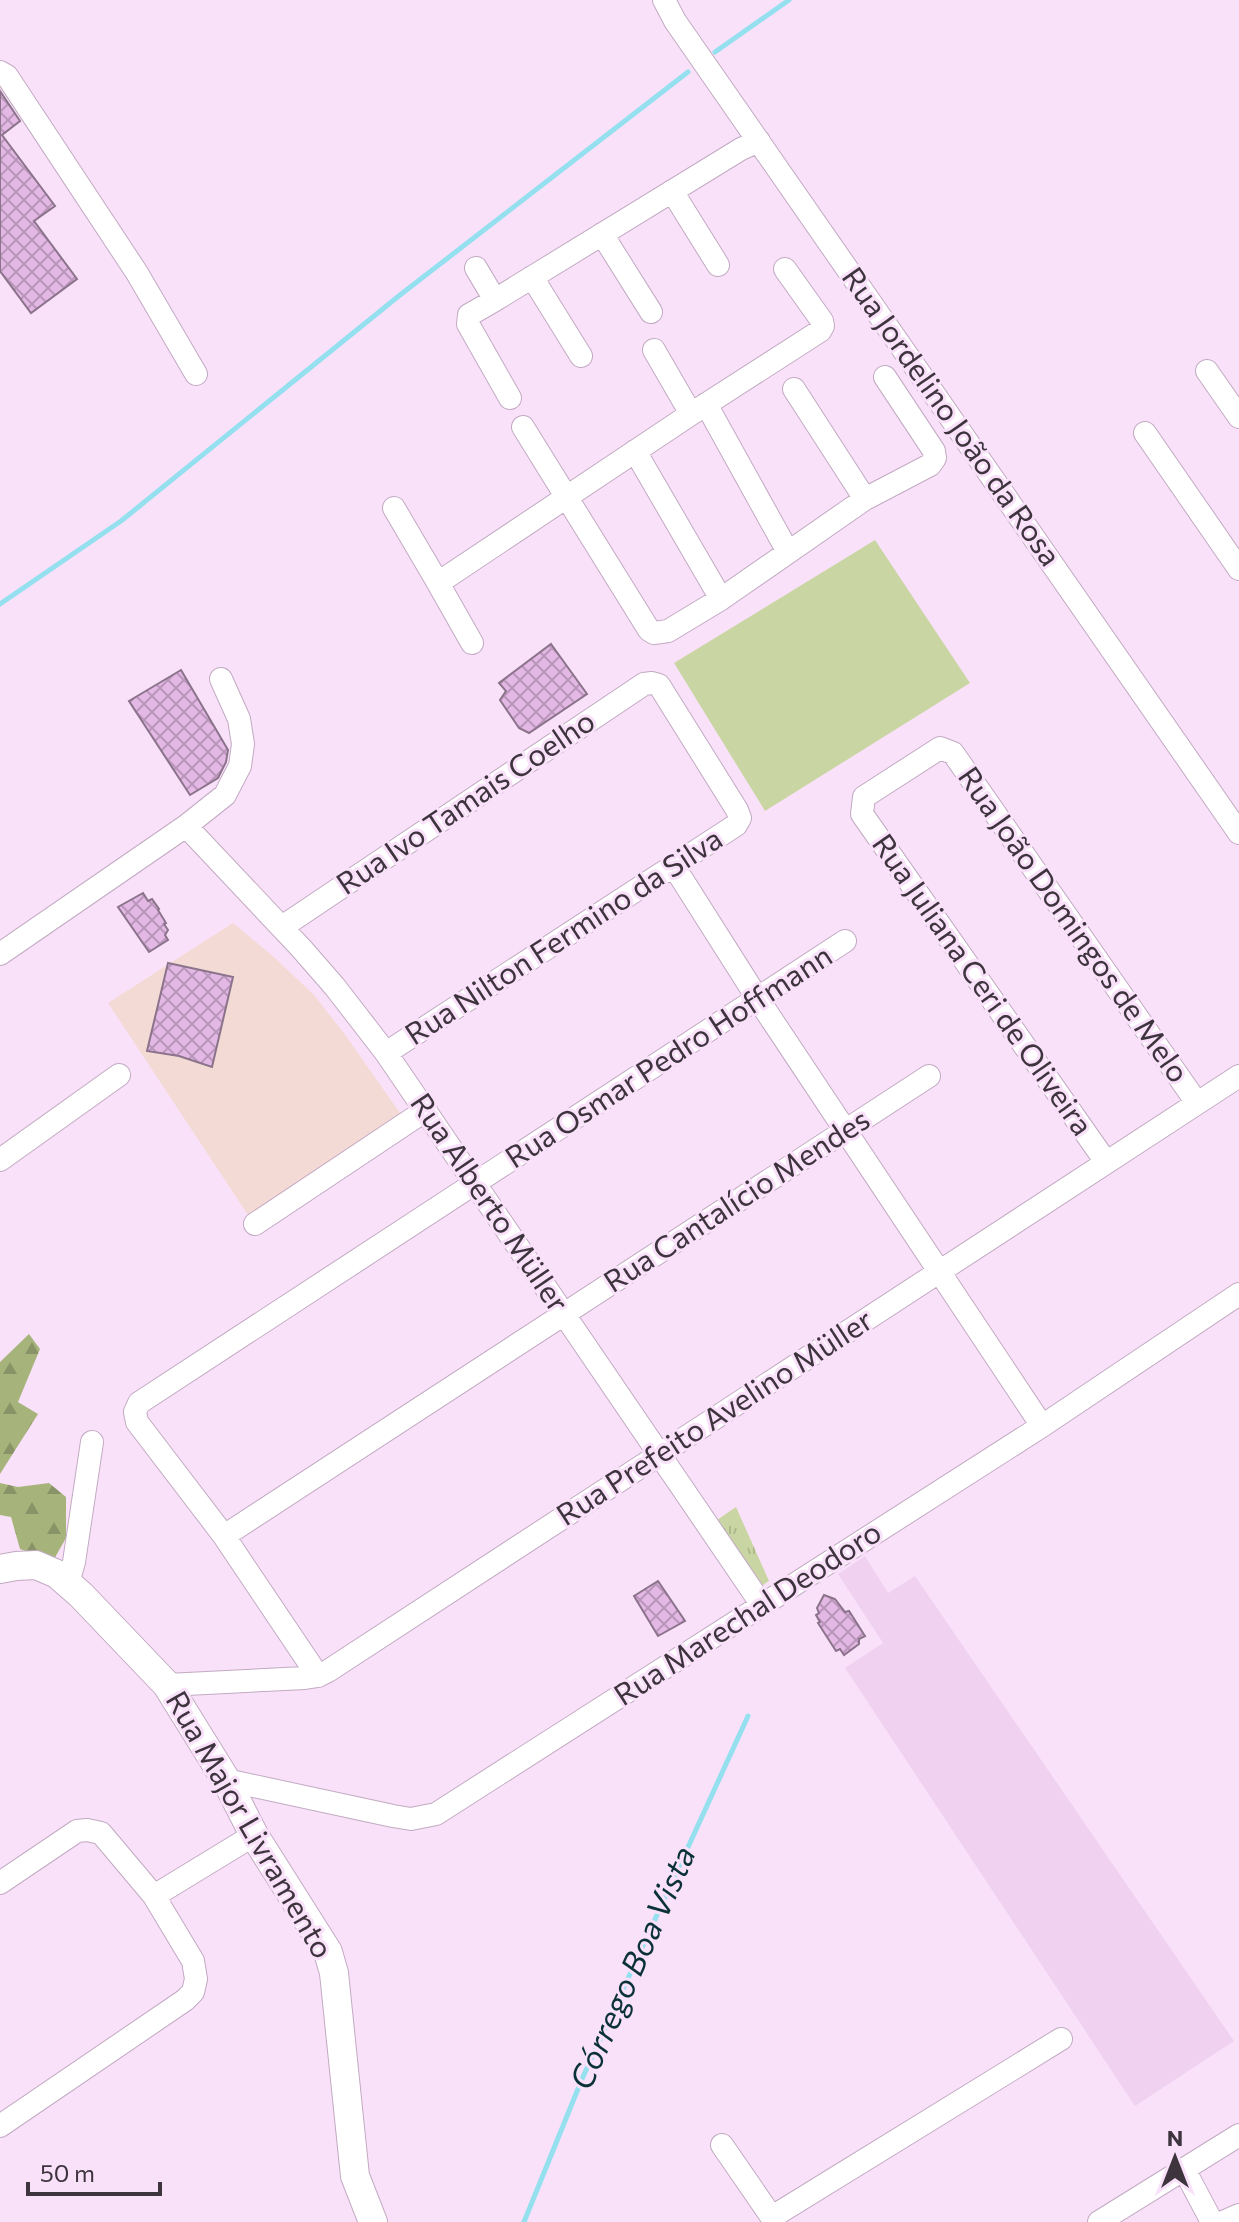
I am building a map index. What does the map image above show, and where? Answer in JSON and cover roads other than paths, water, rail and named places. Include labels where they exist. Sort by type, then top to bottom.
[{"type":"main road","name":"Rua Major Livramento","points":[[0,1569],[36,1565],[48,1569],[68,1583],[167,1685],[226,1780],[254,1835],[328,1952],[334,1973],[355,2176],[373,2222]]},
{"type":"street","name":"Rua Jordelino João da Rosa","points":[[664,0],[675,21],[759,141],[821,247],[1239,833]]},
{"type":"street","points":[[0,72],[7,76],[137,273],[196,374]]},
{"type":"street","points":[[510,398],[468,324],[469,315],[741,149],[759,141]]},
{"type":"street","points":[[672,191],[718,265]]},
{"type":"street","points":[[602,234],[651,312]]},
{"type":"street","points":[[476,268],[495,300]]},
{"type":"street","points":[[438,583],[820,331],[822,321],[785,269]]},
{"type":"street","points":[[532,277],[581,356]]},
{"type":"street","points":[[654,350],[699,409],[788,552]]},
{"type":"street","points":[[1207,371],[1239,417]]},
{"type":"street","points":[[523,427],[649,630],[654,633],[668,631],[721,599],[865,499],[930,465],[935,458],[934,451],[885,377]]},
{"type":"street","points":[[794,389],[865,499]]},
{"type":"street","points":[[1145,433],[1239,569]]},
{"type":"street","points":[[635,451],[721,599]]},
{"type":"street","points":[[394,508],[472,643]]},
{"type":"street","points":[[0,954],[186,826],[225,795],[240,766],[243,744],[239,719],[221,679]]},
{"type":"street","name":"Rua Ivo Tamais Coelho","points":[[282,927],[644,684],[659,685],[740,818]]},
{"type":"street","name":"Rua João Domingos de Melo","points":[[862,807],[864,797],[940,748],[953,753],[1197,1103]]},
{"type":"street","name":"Rua Juliana Ceri de Oliveira","points":[[862,807],[862,814],[1106,1162]]},
{"type":"street","name":"Rua Nilton Fermino da Silva","points":[[386,1053],[736,825],[740,818]]},
{"type":"street","name":"Rua Alberto Müller","points":[[186,826],[335,987],[386,1053],[762,1605]]},
{"type":"street","points":[[673,865],[758,999],[1042,1426]]},
{"type":"street","name":"Rua Osmar Pedro Hoffmann","points":[[224,1536],[137,1422],[135,1412],[139,1403],[845,941]]},
{"type":"street","points":[[0,1160],[119,1075]]},
{"type":"street","name":"Rua Cantalício Mendes","points":[[224,1536],[929,1076]]},
{"type":"street","name":"Rua Prefeito Avelino Müller","points":[[167,1685],[318,1676],[1239,1076]]},
{"type":"street","points":[[255,1224],[426,1110]]},
{"type":"street","name":"Rua Marechal Deodoro","points":[[226,1780],[411,1819],[436,1814],[1042,1426],[1239,1294]]},
{"type":"street","points":[[68,1583],[92,1442]]},
{"type":"street","points":[[224,1536],[318,1676]]},
{"type":"street","points":[[0,1883],[77,1831],[101,1833],[154,1896],[193,1961],[196,1979],[193,1992],[185,2000],[0,2126]]},
{"type":"street","points":[[154,1896],[254,1835]]},
{"type":"street","points":[[722,2145],[774,2220],[1061,2039]]},
{"type":"street","points":[[1099,2222],[1239,2135]]},
{"type":"street","points":[[1184,2169],[1212,2222]]},
{"type":"street","points":[[1223,2222],[1239,2215]]},
{"type":"waterway","points":[[715,52],[789,0]]},
{"type":"waterway","points":[[0,604],[121,521],[400,295],[688,72]]},
{"type":"waterway","name":"Córrego Boa Vista","points":[[524,2222],[582,2079],[748,1716]]}]
